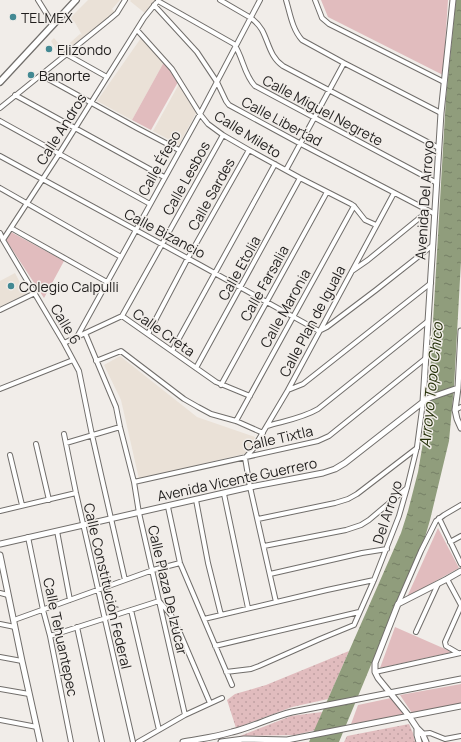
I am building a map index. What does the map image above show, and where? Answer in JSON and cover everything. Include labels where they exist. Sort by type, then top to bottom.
[{"type":"main road","points":[[0,82],[76,0]]},
{"type":"street","points":[[38,0],[53,24]]},
{"type":"street","points":[[0,108],[110,19],[125,0]]},
{"type":"street","points":[[158,0],[235,45]]},
{"type":"street","name":"Calle Andros","points":[[3,240],[144,18],[158,0]]},
{"type":"street","points":[[220,0],[251,18],[262,31],[271,53],[279,63],[439,148]]},
{"type":"street","name":"Calle Éfeso","points":[[77,337],[200,114],[260,0]]},
{"type":"street","points":[[286,0],[295,30],[302,40],[442,113]]},
{"type":"street","points":[[315,0],[322,18],[329,24],[444,82]]},
{"type":"street","name":"Avenida Del Arroyo","points":[[423,402],[436,183],[444,82],[453,0]]},
{"type":"street","name":"Calle Libertad","points":[[154,5],[197,52],[217,82],[229,105],[435,214]]},
{"type":"street","name":"Calle Mileto","points":[[137,30],[172,69],[200,114],[208,124],[223,135],[249,150],[354,206],[365,220],[376,225]]},
{"type":"street","name":"Calle Miguel Negrete","points":[[235,45],[249,78],[255,86],[436,183]]},
{"type":"street","points":[[66,54],[107,77]]},
{"type":"street","points":[[286,170],[344,63]]},
{"type":"street","points":[[40,75],[179,150]]},
{"type":"street","points":[[15,95],[164,177]]},
{"type":"street","points":[[0,121],[150,204]]},
{"type":"street","name":"Calle Lesbos","points":[[122,316],[223,135]]},
{"type":"street","name":"Calle Sardes","points":[[148,334],[188,258],[249,150]]},
{"type":"street","name":"Calle Bizancio","points":[[0,156],[319,331]]},
{"type":"street","name":"Calle Etolia","points":[[172,351],[275,164]]},
{"type":"street","name":"Calle Etolia","points":[[196,368],[300,178]]},
{"type":"street","points":[[0,188],[121,256]]},
{"type":"street","name":"Calle Farsalia","points":[[221,384],[327,192]]},
{"type":"street","name":"Calle Plan de Iguala","points":[[245,458],[253,449],[288,390],[394,193]]},
{"type":"street","name":"Calle Maronia","points":[[236,421],[354,206]]},
{"type":"street","points":[[350,273],[428,211]]},
{"type":"street","points":[[10,228],[107,282]]},
{"type":"street","name":"Calle 6","points":[[0,233],[79,371],[125,580]]},
{"type":"street","points":[[319,331],[328,327],[433,244]]},
{"type":"street","points":[[288,390],[298,387],[308,380],[431,283]]},
{"type":"street","points":[[0,310],[35,293]]},
{"type":"street","name":"Calle Creta","points":[[64,343],[122,316],[221,384],[250,396]]},
{"type":"street","points":[[267,426],[311,414],[318,410],[428,321]]},
{"type":"street","points":[[461,330],[459,388],[456,410],[457,419],[461,428]]},
{"type":"street","name":"Calle Plaza De Izúcar","points":[[85,333],[115,403],[134,482],[139,513],[185,715]]},
{"type":"street","points":[[96,361],[122,352],[188,401],[211,414],[236,421],[263,433]]},
{"type":"street","name":"Calle Tixtla","points":[[134,482],[318,442],[329,436],[426,358]]},
{"type":"street","points":[[0,389],[74,360]]},
{"type":"street","name":"Avenida Vicente Guerrero","points":[[0,544],[168,507],[250,487],[323,473],[335,469],[429,398],[459,388]]},
{"type":"street","name":"Del Arroyo","points":[[226,672],[251,669],[353,626],[387,549],[399,516],[417,447],[423,402]]},
{"type":"street","points":[[456,410],[461,407]]},
{"type":"street","points":[[66,443],[120,427]]},
{"type":"street","name":"Calle Constitución Federal","points":[[64,434],[133,742]]},
{"type":"street","points":[[36,444],[50,500]]},
{"type":"street","points":[[258,519],[348,499],[357,494],[417,447]]},
{"type":"street","points":[[10,455],[22,505]]},
{"type":"street","points":[[245,458],[250,487],[276,602]]},
{"type":"street","points":[[264,546],[346,530],[361,525],[407,488]]},
{"type":"street","points":[[0,511],[76,493]]},
{"type":"street","points":[[224,494],[248,608]]},
{"type":"street","points":[[196,500],[220,615]]},
{"type":"street","points":[[426,742],[419,734],[409,716],[378,678],[375,672],[375,663],[398,604],[432,527],[439,518],[461,505]]},
{"type":"street","points":[[168,507],[180,563],[232,685]]},
{"type":"street","points":[[439,518],[461,564]]},
{"type":"street","points":[[57,531],[70,600]]},
{"type":"street","points":[[450,542],[461,536]]},
{"type":"street","name":"Calle Tehuantepec","points":[[28,538],[50,636],[71,742]]},
{"type":"street","points":[[270,574],[362,553],[387,549]]},
{"type":"street","points":[[0,555],[40,742]]},
{"type":"street","points":[[14,620],[153,570],[180,563]]},
{"type":"street","points":[[398,604],[461,571]]},
{"type":"street","points":[[447,579],[461,606],[445,642],[446,646],[460,653]]},
{"type":"street","points":[[204,619],[374,580]]},
{"type":"street","points":[[416,632],[439,583]]},
{"type":"street","points":[[0,593],[8,595]]},
{"type":"street","points":[[50,636],[159,601],[171,615],[180,633],[210,703]]},
{"type":"street","points":[[131,610],[159,730]]},
{"type":"street","points":[[216,646],[359,612]]},
{"type":"street","points":[[0,624],[15,627]]},
{"type":"street","points":[[77,627],[102,742]]},
{"type":"street","points":[[375,672],[460,653]]},
{"type":"street","points":[[0,657],[22,661]]},
{"type":"street","points":[[183,742],[233,732],[282,714],[461,679]]},
{"type":"street","points":[[0,689],[29,694]]},
{"type":"street","points":[[138,742],[185,715],[222,698]]},
{"type":"street","points":[[221,742],[244,740],[281,740],[314,735],[461,706]]},
{"type":"street","points":[[0,720],[37,727]]},
{"type":"street","points":[[419,734],[430,733],[444,740],[461,736]]},
{"type":"street","points":[[419,734],[419,742]]},
{"type":"shaded area","points":[[88,0],[120,0],[112,9],[115,12],[60,56],[51,41],[54,38],[63,49],[80,34],[82,35],[74,21],[72,23],[69,19]]},
{"type":"shaded area","points":[[156,0],[146,14],[130,1]]},
{"type":"shaded area","points":[[321,0],[448,0],[443,75],[328,17]]},
{"type":"shaded area","points":[[141,38],[164,62],[132,120],[97,101]]},
{"type":"shaded area","points":[[164,62],[178,82],[151,130],[132,120]]},
{"type":"shaded area","points":[[179,84],[196,113],[179,145],[153,131]]},
{"type":"shaded area","points":[[11,232],[64,261],[44,298],[6,240]]},
{"type":"shaded area","name":"Colegio Calpulli","points":[[15,273],[26,294],[0,307],[0,281]]},
{"type":"shaded area","points":[[120,356],[197,417],[255,437],[248,453],[139,479],[121,400],[104,365]]},
{"type":"shaded area","points":[[438,528],[459,568],[407,597]]},
{"type":"shaded area","points":[[395,627],[452,652],[380,668]]},
{"type":"shaded area","points":[[349,651],[328,699],[292,707],[236,728],[227,700],[235,694],[266,685]]},
{"type":"shaded area","points":[[461,684],[461,704],[412,713],[400,695]]},
{"type":"shaded area","points":[[391,698],[405,715],[351,724],[358,705]]},
{"type":"shaded area","points":[[322,712],[316,730],[295,735],[240,736],[291,716]]},
{"type":"shaded area","points":[[409,724],[415,742],[344,742],[347,736]]},
{"type":"water","name":"Arroyo Topo Chico","points":[[456,0],[461,0],[461,261],[454,387],[449,441],[421,551],[339,742],[309,742],[401,533],[418,472],[428,413],[446,97]]},
{"type":"place","name":"TELMEX","points":[[13,17]]},
{"type":"place","name":"Elizondo","points":[[49,49]]},
{"type":"place","name":"Banorte","points":[[31,75]]},
{"type":"place","name":"Colegio Calpulli","points":[[11,286]]}]
